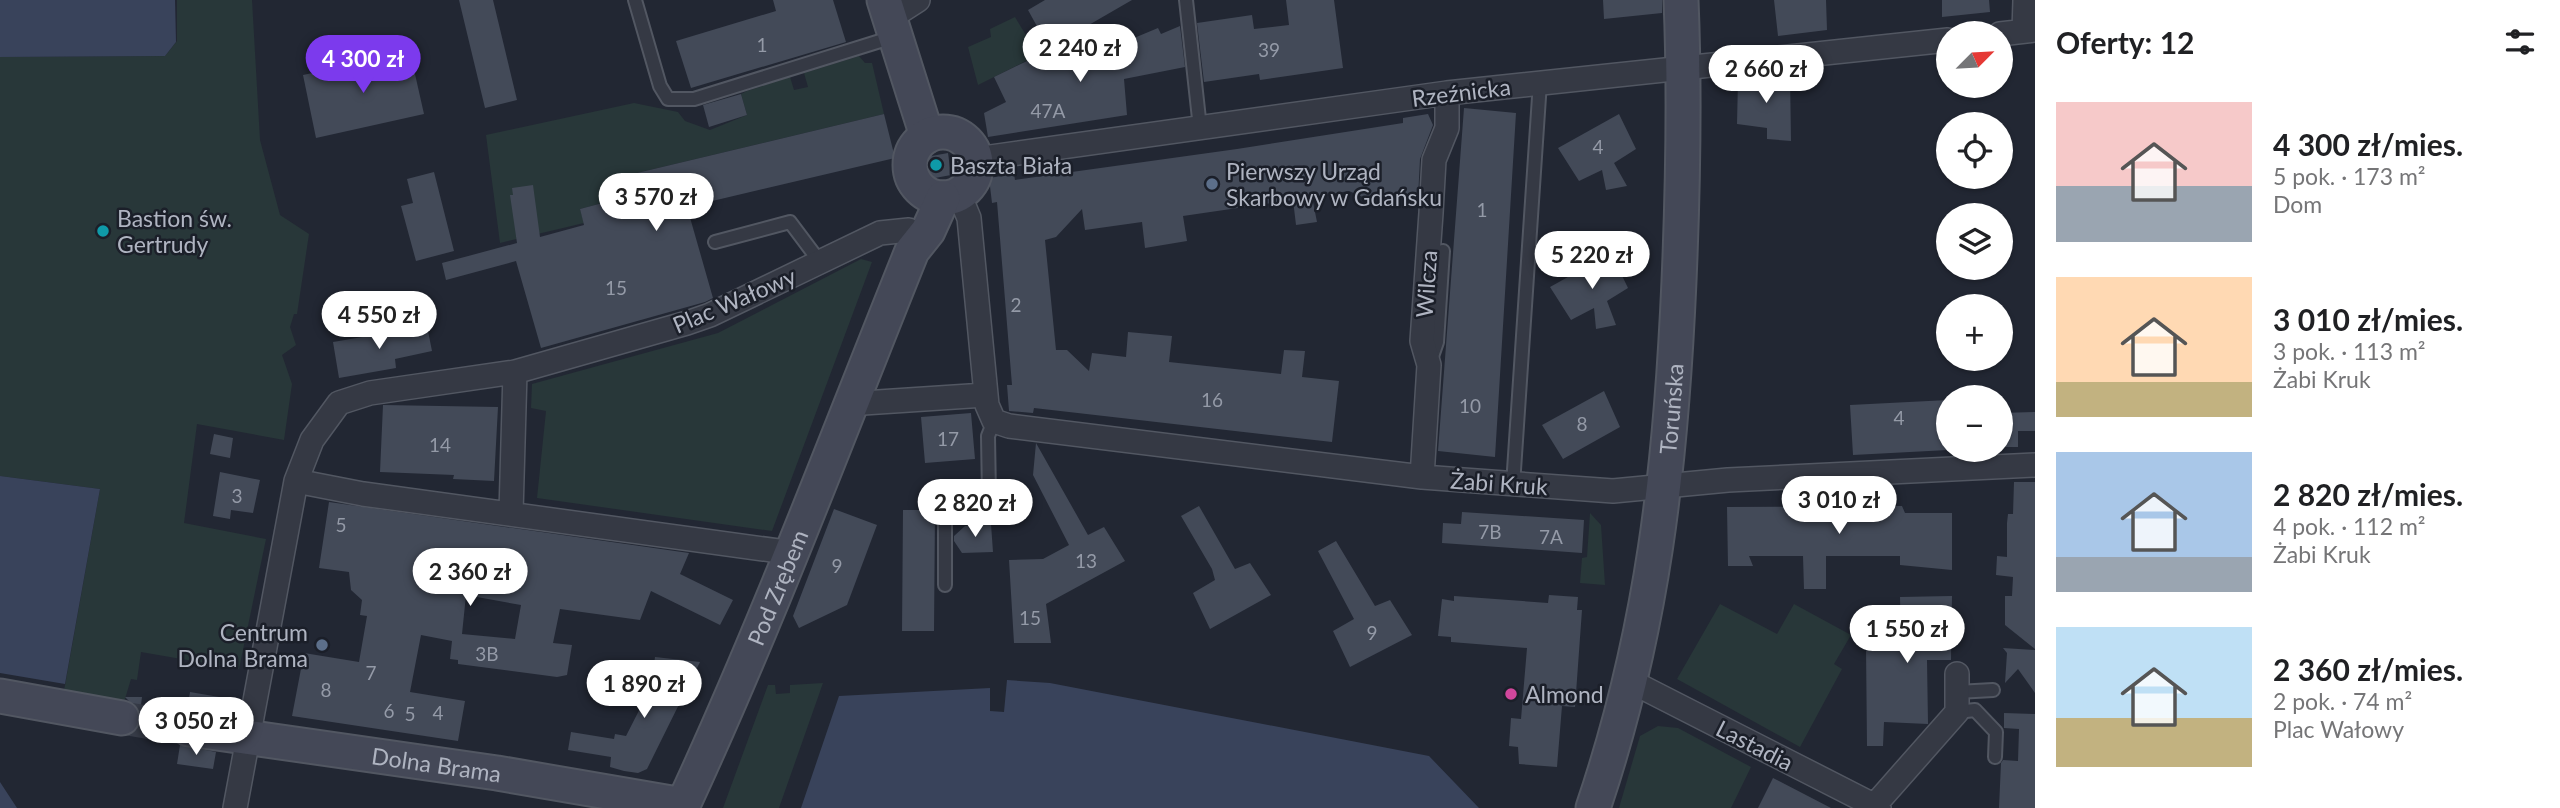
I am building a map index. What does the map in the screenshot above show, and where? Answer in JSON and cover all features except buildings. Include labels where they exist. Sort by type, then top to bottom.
[{"type":"street","points":[[918,0],[893,26],[906,75],[933,134]]},
{"type":"street","name":"Toruńska","points":[[1593,808],[1632,682],[1653,577],[1665,488],[1679,291],[1684,68],[1681,0]]},
{"type":"street","points":[[2025,0],[2029,30]]},
{"type":"street","name":"Rzeźnicka","points":[[976,159],[1447,93],[1936,41]]},
{"type":"street","name":"Wilcza","points":[[1422,477],[1429,365],[1422,341],[1434,160],[1447,128],[1447,93]]},
{"type":"street","points":[[941,194],[973,179],[976,159],[967,142],[950,132],[933,134],[919,143],[910,161],[914,181],[941,194],[969,218],[985,395],[994,421]]},
{"type":"street","name":"Pod Zrębem","points":[[683,805],[742,677],[793,553],[910,241],[941,194]]},
{"type":"street","name":"Plac Wałowy","points":[[235,808],[296,481],[312,440],[339,403],[370,393],[515,372],[710,315],[880,233],[910,241]]},
{"type":"street","points":[[511,513],[515,372]]},
{"type":"street","points":[[848,404],[985,395]]},
{"type":"street","name":"Żabi Kruk","points":[[994,421],[1009,426],[1422,477],[1624,491],[1728,480],[2035,465]]},
{"type":"street","points":[[296,481],[363,494],[793,553]]},
{"type":"street","name":"Lastadia","points":[[1632,682],[1876,807]]},
{"type":"street","points":[[1876,807],[1957,693]]},
{"type":"street","points":[[0,696],[122,718]]},
{"type":"street","name":"Dolna Brama","points":[[189,729],[497,773],[683,805]]},
{"type":"lane","points":[[635,0],[660,86],[668,99],[694,99],[893,26]]},
{"type":"lane","points":[[1186,0],[1200,128]]},
{"type":"lane","points":[[1513,485],[1540,82]]},
{"type":"lane","points":[[715,242],[790,222],[820,262]]},
{"type":"lane","points":[[1429,365],[1437,342],[1443,251]]},
{"type":"lane","points":[[945,585],[945,498],[989,496],[988,436],[994,421]]},
{"type":"lane","points":[[1957,693],[1993,690]]},
{"type":"lane","points":[[1957,693],[1996,732],[1995,757]]},
{"type":"shaded area","points":[[177,0],[252,0],[260,140],[280,215],[309,234],[297,314],[294,314],[290,327],[296,345],[282,355],[292,384],[284,440],[197,424],[184,523],[266,539],[239,669],[141,652],[137,680],[131,679],[124,702],[64,691],[100,489],[0,476],[0,57],[165,56],[177,41]]},
{"type":"shaded area","points":[[1015,17],[1038,55],[978,85],[968,47],[991,37],[990,29]]},
{"type":"shaded area","points":[[859,56],[865,63],[872,63],[884,114],[637,173],[621,213],[614,215],[610,201],[580,209],[584,223],[500,243],[486,135],[634,103],[678,112],[685,121],[710,130],[747,115],[741,94],[747,91],[790,77],[794,90],[808,87],[804,73]]},
{"type":"shaded area","points":[[861,259],[872,262],[772,531],[537,498],[546,411],[531,408],[532,384],[718,333]]},
{"type":"shaded area","points":[[1590,513],[1601,525],[1605,585],[1580,583],[1582,558],[1587,557]]},
{"type":"shaded area","points":[[1720,604],[1777,634],[1794,604],[1851,635],[1834,664],[1842,669],[1800,747],[1677,679]]},
{"type":"shaded area","points":[[823,683],[779,808],[723,808],[768,685],[775,685],[776,694],[790,693],[790,685]]},
{"type":"shaded area","points":[[1658,726],[1678,728],[1751,767],[1731,808],[1619,808],[1640,736]]},
{"type":"water","points":[[0,0],[175,0],[176,42],[165,56],[0,57]]},
{"type":"water","points":[[0,476],[100,489],[65,684],[0,673]]},
{"type":"water","points":[[1007,680],[1050,683],[1429,756],[1479,808],[801,808],[839,696],[990,688],[990,711],[1004,712]]},
{"type":"water","points":[[0,782],[17,808],[0,808]]},
{"type":"tunnel","points":[[122,718],[189,729]]},
{"type":"place","name":"Baszta Biała","points":[[936,165]]},
{"type":"place","name":"Pierwszy Urząd Skarbowy w Gdańsku","points":[[1212,184]]},
{"type":"place","name":"Bastion św. Gertrudy","points":[[103,231]]},
{"type":"place","name":"Centrum Dolna Brama","points":[[322,645]]},
{"type":"place","name":"Almond","points":[[1511,694]]}]
